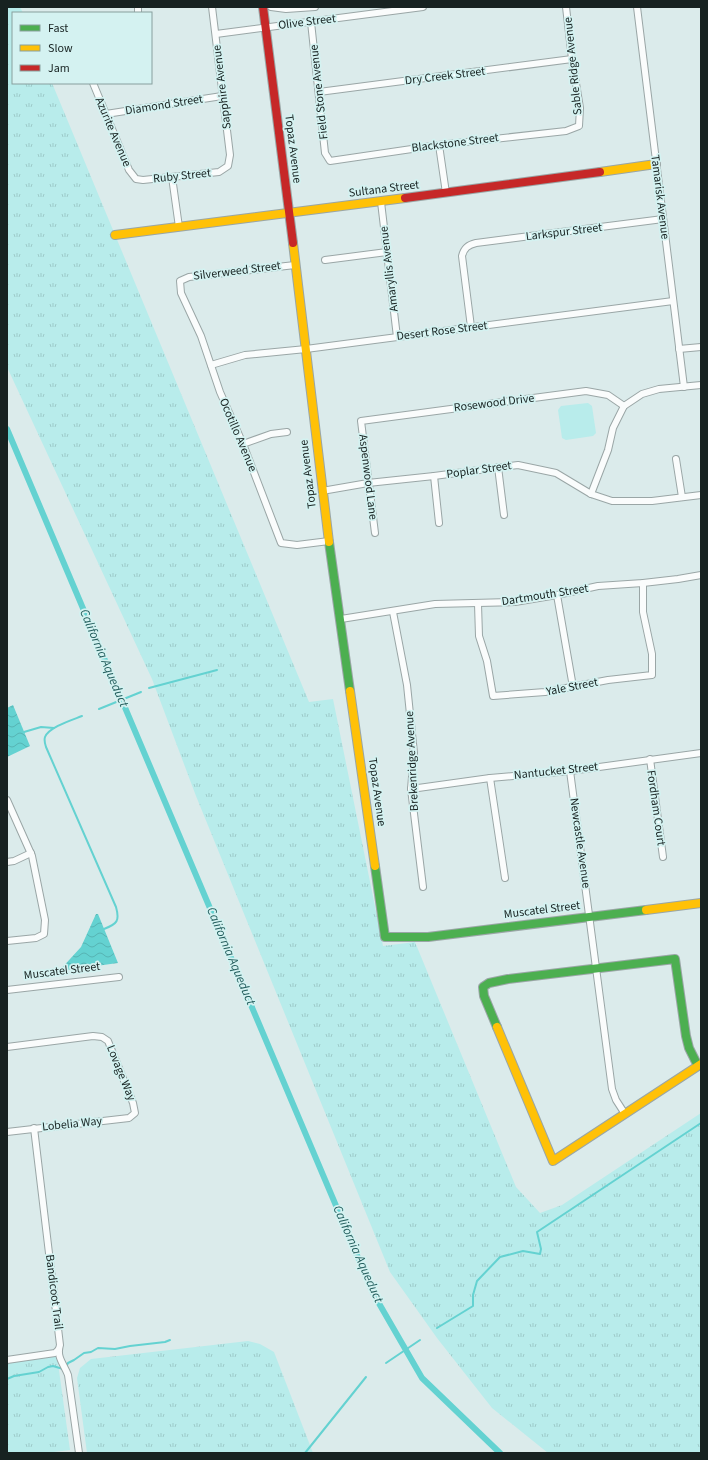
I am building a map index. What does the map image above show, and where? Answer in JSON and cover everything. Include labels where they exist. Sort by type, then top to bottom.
[{"type":"street","name":"Sapphire Avenue","points":[[212,7],[230,155],[228,166]]},
{"type":"street","name":"Topaz Avenue","points":[[263,7],[306,349],[322,491],[386,937]]},
{"type":"street","name":"Olive Street","points":[[271,7],[286,10],[315,7]]},
{"type":"street","name":"Olive Street","points":[[216,34],[423,7]]},
{"type":"street","name":"Sable Ridge Avenue","points":[[566,7],[580,108],[579,126]]},
{"type":"street","name":"Tamarisk Avenue","points":[[637,7],[684,387]]},
{"type":"street","name":"Field Stone Avenue","points":[[311,22],[325,153],[330,161]]},
{"type":"street","name":"Dry Creek Street","points":[[319,92],[572,59]]},
{"type":"street","name":"Azurite Avenue","points":[[93,84],[129,170],[136,179]]},
{"type":"street","name":"Diamond Street","points":[[106,114],[222,96]]},
{"type":"street","name":"Blackstone Street","points":[[330,161],[438,144],[566,131],[579,126]]},
{"type":"street","points":[[438,144],[446,194]]},
{"type":"street","name":"Sultana Street","points":[[115,235],[446,194],[656,164]]},
{"type":"street","name":"Ruby Street","points":[[136,179],[143,180],[219,172],[228,166]]},
{"type":"street","points":[[172,177],[179,227]]},
{"type":"street","name":"Amaryllis Avenue","points":[[380,202],[397,337]]},
{"type":"street","name":"Larkspur Street","points":[[471,328],[462,256],[466,247],[476,243],[663,219]]},
{"type":"street","points":[[326,260],[387,252]]},
{"type":"street","name":"Silverweed Street","points":[[180,281],[189,277],[295,265]]},
{"type":"street","name":"Ocotillo Avenue","points":[[180,281],[181,292],[201,336],[220,392],[243,444],[281,543],[297,545],[329,541]]},
{"type":"street","name":"Desert Rose Street","points":[[211,365],[245,355],[306,349],[673,301]]},
{"type":"street","points":[[679,349],[701,347]]},
{"type":"street","points":[[592,494],[608,450],[613,428],[624,406],[642,394],[701,384]]},
{"type":"street","name":"Rosewood Drive","points":[[361,421],[586,391],[608,395],[624,406]]},
{"type":"street","name":"Aspenwood Lane","points":[[361,421],[375,533]]},
{"type":"street","points":[[243,444],[271,434],[287,432]]},
{"type":"street","points":[[676,459],[682,497]]},
{"type":"street","name":"Poplar Street","points":[[322,491],[368,483],[434,476],[518,464],[556,473],[592,494],[612,501],[652,501],[701,495]]},
{"type":"street","points":[[498,467],[504,514]]},
{"type":"street","points":[[434,476],[439,523]]},
{"type":"street","name":"Dartmouth Street","points":[[341,619],[393,612],[435,604],[515,602],[598,586],[643,583],[701,575]]},
{"type":"street","name":"Yale Street","points":[[478,604],[478,636],[487,661],[492,696],[545,692],[608,680],[652,675],[652,654],[643,612],[643,583]]},
{"type":"street","points":[[556,595],[573,687]]},
{"type":"street","name":"Brekenridge Avenue","points":[[393,612],[407,684],[414,753],[411,789],[423,887]]},
{"type":"street","name":"Nantucket Street","points":[[411,789],[490,778],[570,771],[701,753]]},
{"type":"street","name":"Fordham Court","points":[[650,759],[663,857]]},
{"type":"street","name":"Newcastle Avenue","points":[[570,771],[612,1089],[616,1100],[626,1114]]},
{"type":"street","points":[[490,778],[505,878]]},
{"type":"street","points":[[7,800],[31,853],[45,920],[44,934],[36,938],[7,940]]},
{"type":"street","points":[[7,862],[14,861],[31,853]]},
{"type":"street","name":"Muscatel Street","points":[[386,937],[428,937],[701,903]]},
{"type":"street","points":[[674,959],[686,1036],[689,1048],[699,1065],[553,1161],[484,996],[483,987],[489,983],[508,979],[674,959]]},
{"type":"street","name":"Muscatel Street","points":[[7,990],[119,977]]},
{"type":"street","name":"Lovage Way","points":[[7,1047],[93,1036],[102,1037],[108,1041],[134,1103],[135,1112]]},
{"type":"street","name":"Lobelia Way","points":[[7,1132],[129,1118],[135,1112]]},
{"type":"street","name":"Bandicoot Trail","points":[[34,1128],[60,1345],[60,1360],[68,1375],[79,1453]]},
{"type":"street","points":[[7,1360],[55,1353],[59,1349]]},
{"type":"green space","points":[[7,7],[20,7],[22,12],[12,12],[12,84],[52,84],[309,702],[333,699],[383,946],[415,942],[516,1187],[540,1213],[562,1205],[701,1113],[701,1453],[548,1453],[492,1408],[437,1338],[390,1272],[196,796],[152,679],[7,367]]},
{"type":"green space","points":[[588,403],[592,406],[596,433],[593,436],[566,440],[562,438],[558,410],[561,406]]},
{"type":"green space","points":[[248,1341],[260,1344],[274,1352],[313,1453],[87,1453],[77,1378],[80,1368],[91,1359]]},
{"type":"green space","points":[[57,1356],[70,1450],[46,1453],[7,1453],[7,1363]]},
{"type":"water","points":[[13,705],[30,746],[7,757],[7,708]]},
{"type":"water","points":[[96,914],[98,914],[118,963],[59,971],[81,947]]},
{"type":"waterway","name":"California Aqueduct","points":[[7,429],[373,1293],[422,1378],[500,1453]]},
{"type":"waterway","points":[[149,688],[217,670]]},
{"type":"waterway","name":"California Aqueduct","points":[[99,709],[141,692]]},
{"type":"waterway","points":[[82,716],[61,724],[51,730],[47,733],[45,741],[46,747],[116,907],[118,916],[115,924],[104,929]]},
{"type":"waterway","points":[[24,732],[41,727],[54,728]]},
{"type":"waterway","points":[[437,1328],[473,1306],[473,1295],[477,1281],[500,1257],[523,1251],[540,1254],[541,1249],[537,1232],[701,1123]]},
{"type":"waterway","points":[[7,1379],[14,1376],[39,1372],[53,1366],[63,1369],[68,1363],[84,1353],[91,1352],[98,1348],[115,1349],[170,1340]]},
{"type":"waterway","name":"California Aqueduct","points":[[386,1363],[420,1340]]},
{"type":"waterway","points":[[305,1453],[366,1377]]},
{"type":"traffic: fast","points":[[329,542],[350,691]]},
{"type":"traffic: fast","points":[[375,866],[385,937],[428,937],[646,910]]},
{"type":"traffic: fast","points":[[497,1027],[484,996],[483,987],[489,983],[508,979],[675,959],[686,1036],[689,1048],[698,1066]]},
{"type":"traffic: slow","points":[[600,172],[656,164]]},
{"type":"traffic: slow","points":[[115,235],[405,198]]},
{"type":"traffic: slow","points":[[293,243],[329,542]]},
{"type":"traffic: slow","points":[[350,691],[375,866]]},
{"type":"traffic: slow","points":[[646,910],[701,903]]},
{"type":"traffic: slow","points":[[497,1027],[553,1161],[701,1064]]},
{"type":"traffic: jam","points":[[263,7],[293,243]]},
{"type":"traffic: jam","points":[[405,198],[600,172]]}]
